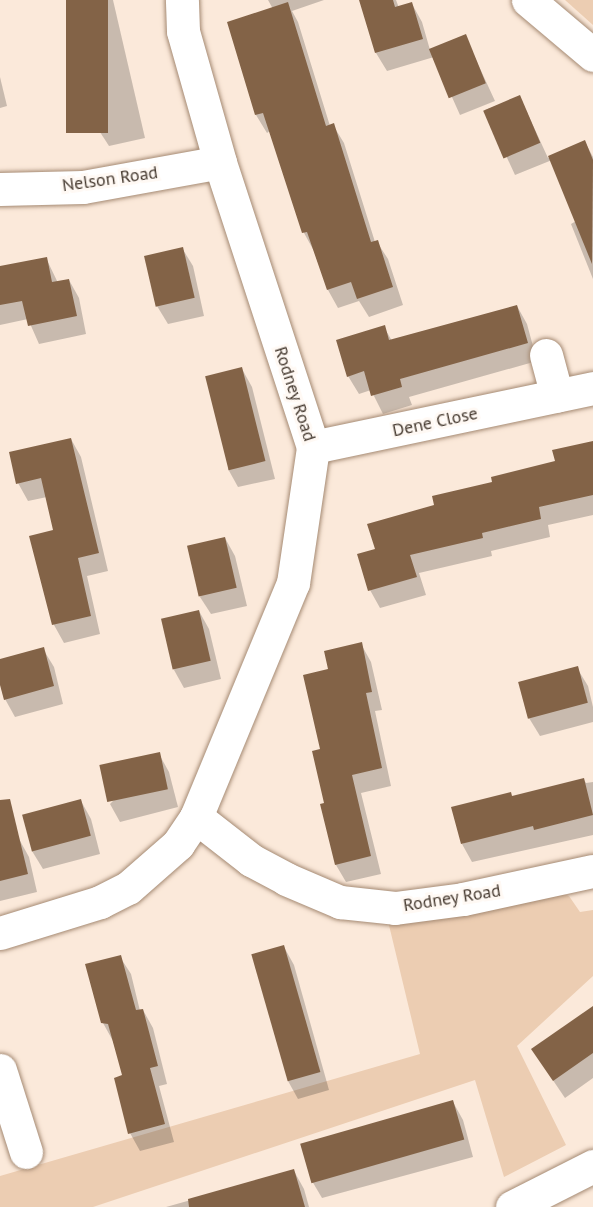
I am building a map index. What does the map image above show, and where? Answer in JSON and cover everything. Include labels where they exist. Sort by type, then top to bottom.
[{"type":"street","name":"Rodney Road","points":[[0,933],[100,902],[128,888],[178,844],[196,817],[293,583],[313,447],[220,162],[183,31],[182,0]]},
{"type":"street","points":[[528,0],[593,55]]},
{"type":"street","name":"Nelson Road","points":[[0,189],[83,187],[220,162]]},
{"type":"street","points":[[546,355],[557,396]]},
{"type":"street","name":"Dene Close","points":[[313,447],[593,388]]},
{"type":"street","name":"Rodney Road","points":[[196,817],[251,860],[286,879],[340,902],[395,908],[591,880]]},
{"type":"street","points":[[0,1070],[26,1152]]},
{"type":"street","points":[[524,1204],[593,1166]]},
{"type":"shaded area","points":[[565,0],[593,0],[593,25]]},
{"type":"shaded area","points":[[553,890],[569,896],[580,912],[593,910],[593,976],[517,1046],[566,1145],[504,1177],[475,1080],[93,1207],[0,1207],[0,1176],[420,1054],[388,921]]},
{"type":"building","points":[[66,0],[108,0],[108,133],[66,133]]},
{"type":"building","points":[[359,0],[393,0],[395,7],[412,2],[423,39],[375,53]]},
{"type":"building","points":[[288,2],[326,126],[334,123],[371,242],[378,240],[393,287],[357,299],[351,282],[327,290],[307,232],[302,233],[263,113],[255,115],[227,22]]},
{"type":"building","points":[[466,34],[486,83],[449,98],[429,49]]},
{"type":"building","points":[[520,95],[540,143],[503,158],[483,111]]},
{"type":"building","points":[[585,140],[593,160],[592,264],[548,156]]},
{"type":"building","points":[[183,247],[195,298],[156,307],[144,256]]},
{"type":"building","points":[[47,257],[52,282],[69,279],[77,316],[28,326],[22,301],[0,305],[0,266]]},
{"type":"building","points":[[517,305],[528,343],[400,379],[402,387],[371,396],[364,371],[347,377],[336,340],[385,325],[389,340]]},
{"type":"building","points":[[242,367],[265,461],[229,470],[205,376]]},
{"type":"building","points":[[71,438],[99,553],[78,558],[91,616],[52,625],[29,536],[53,530],[41,478],[16,484],[9,452]]},
{"type":"building","points":[[593,441],[593,495],[539,507],[541,519],[482,533],[483,538],[410,555],[417,577],[368,591],[357,554],[375,549],[367,524],[434,505],[432,496],[492,482],[491,477],[555,461],[552,450]]},
{"type":"building","points":[[225,537],[237,588],[199,596],[187,546]]},
{"type":"building","points":[[199,610],[211,661],[173,669],[161,619]]},
{"type":"building","points":[[362,642],[372,692],[366,693],[382,768],[352,775],[371,856],[335,865],[320,804],[324,803],[312,751],[320,749],[303,675],[328,669],[324,651]]},
{"type":"building","points":[[44,647],[54,686],[4,700],[0,685],[0,659]]},
{"type":"building","points":[[578,666],[588,703],[528,719],[518,682]]},
{"type":"building","points":[[160,752],[168,789],[107,802],[99,765]]},
{"type":"building","points":[[584,778],[593,815],[534,830],[533,826],[461,844],[451,807],[511,792],[512,796]]},
{"type":"building","points":[[10,799],[28,874],[0,881],[0,800]]},
{"type":"building","points":[[81,799],[91,836],[32,851],[22,815]]},
{"type":"building","points":[[284,945],[320,1072],[288,1081],[251,954]]},
{"type":"building","points":[[121,955],[136,1010],[143,1009],[158,1066],[150,1068],[165,1124],[128,1134],[114,1078],[122,1075],[108,1024],[101,1023],[85,964]]},
{"type":"building","points":[[593,1006],[593,1053],[553,1081],[531,1049]]},
{"type":"building","points":[[453,1100],[464,1139],[311,1183],[300,1144]]},
{"type":"building","points":[[294,1169],[305,1207],[189,1207],[188,1199]]}]
